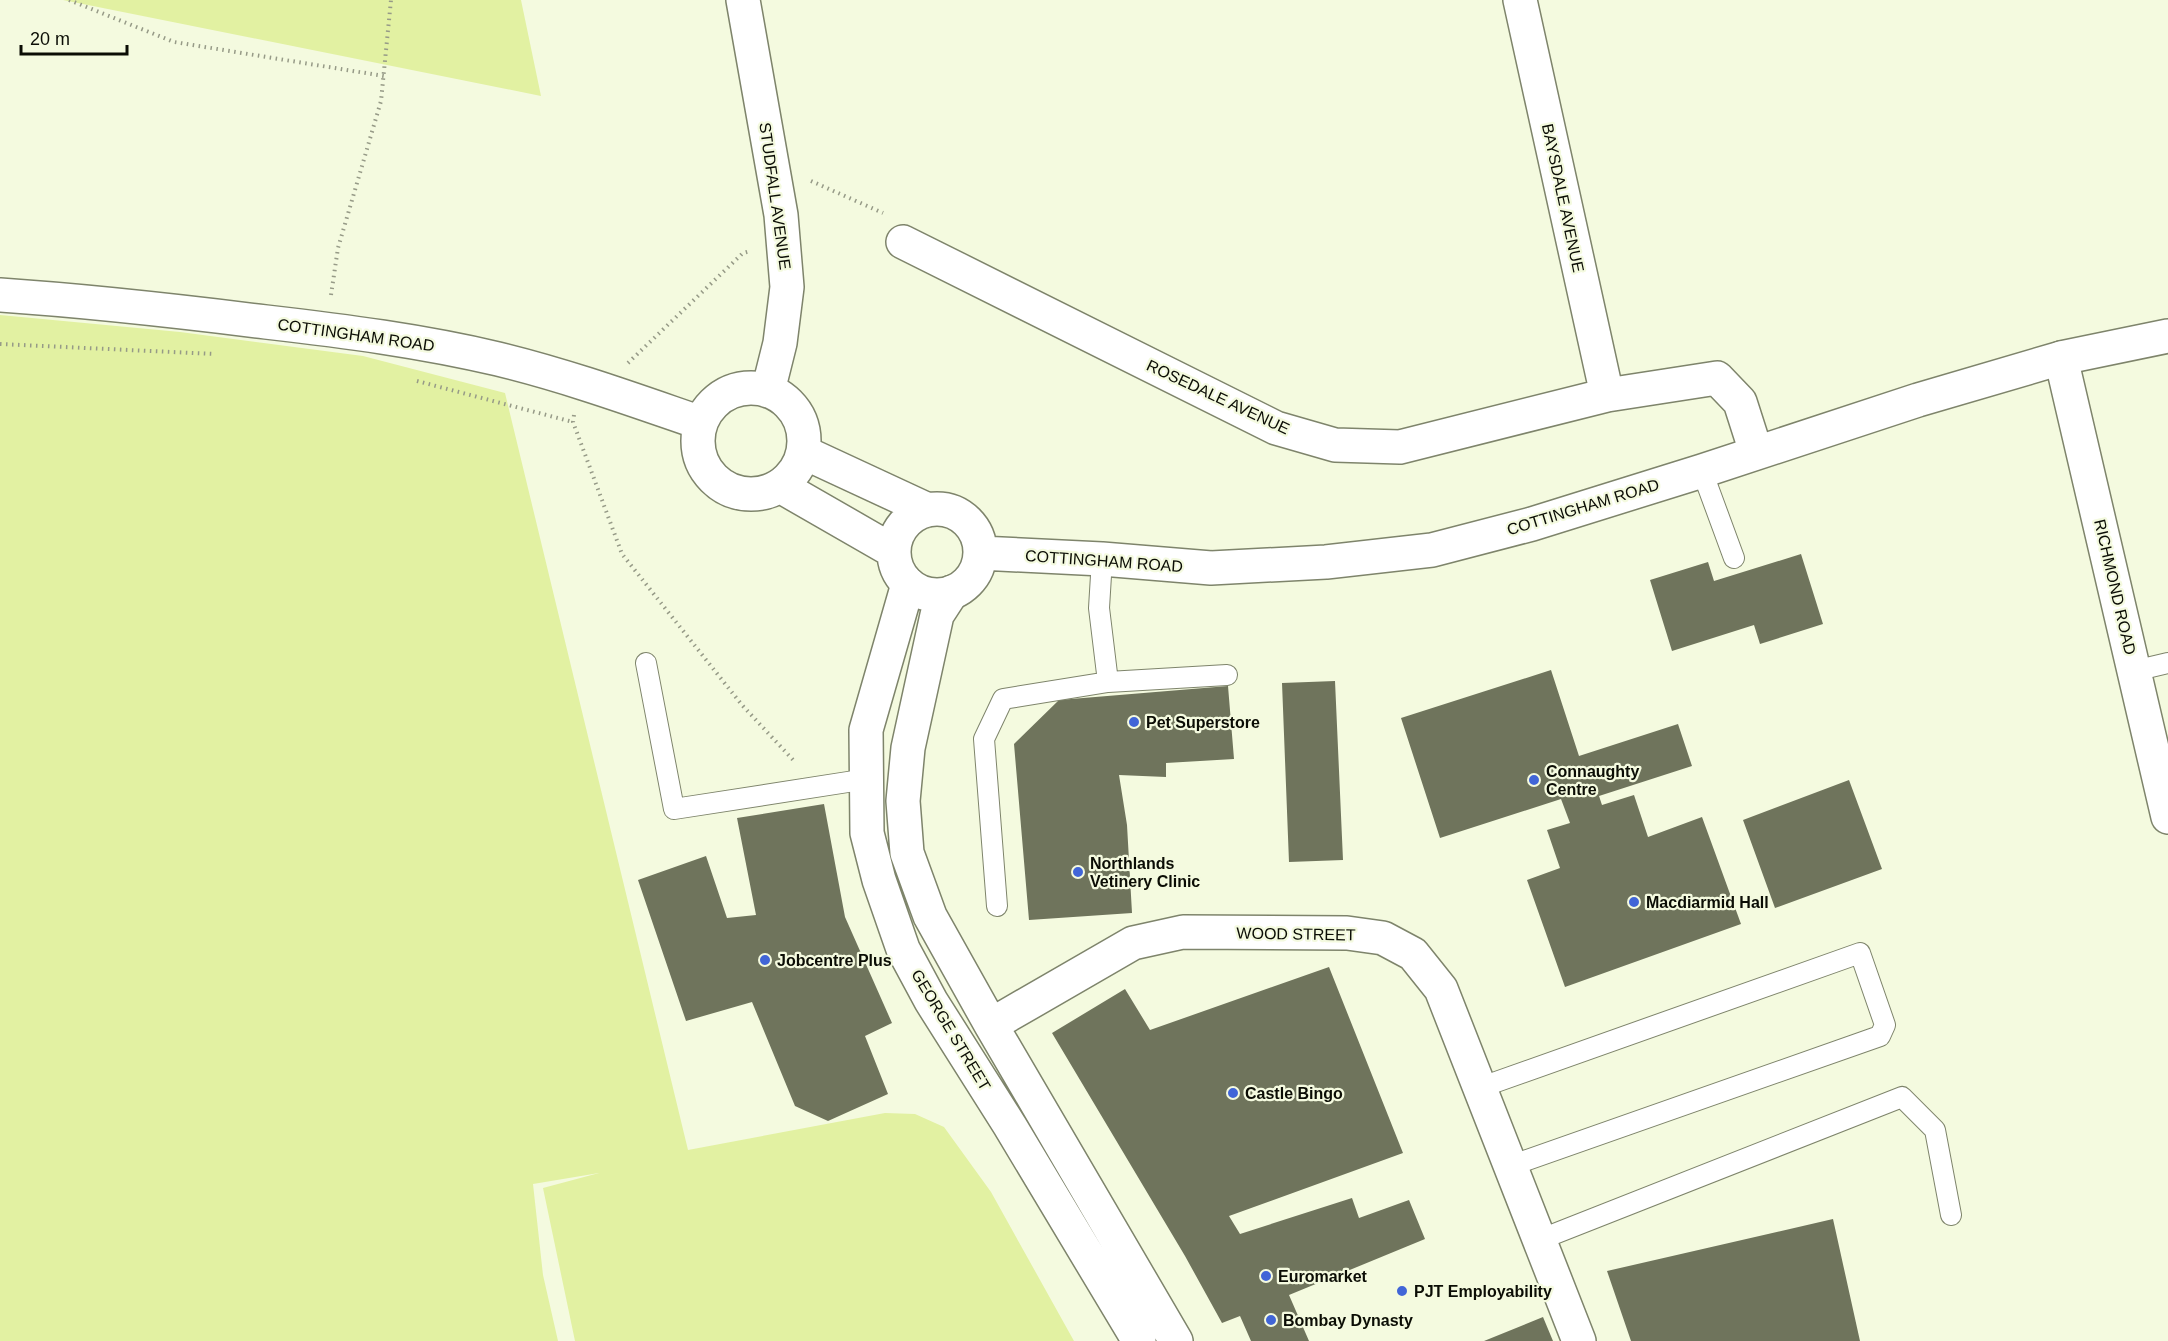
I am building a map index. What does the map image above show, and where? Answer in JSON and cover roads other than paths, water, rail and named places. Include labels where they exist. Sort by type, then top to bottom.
[{"type":"street","name":"STUDFALL AVENUE","points":[[743,0],[781,214],[787,287],[785,316],[768,391]]},
{"type":"street","name":"BAYSDALE AVENUE","points":[[1520,0],[1607,395]]},
{"type":"street","name":"ROSEDALE AVENUE","points":[[903,242],[1276,428],[1335,445],[1400,447],[1607,395],[1717,378],[1740,402],[1756,453]]},
{"type":"street","name":"COTTINGHAM ROAD","points":[[0,295],[110,303],[413,342],[577,380],[701,423]]},
{"type":"street","name":"COTTINGHAM ROAD","points":[[980,553],[1102,559],[1211,568],[1326,562],[1432,550],[1532,524],[1918,400],[2061,358],[2168,336]]},
{"type":"street","name":"RICHMOND ROAD","points":[[2061,358],[2168,817]]},
{"type":"street","points":[[752,388],[768,391],[782,398],[801,422],[804,437],[803,453],[795,471],[780,486],[765,492],[749,494],[733,491],[718,483],[707,471],[700,455],[698,440],[701,423],[709,409],[721,398],[736,390],[752,388]]},
{"type":"street","points":[[803,453],[928,510]]},
{"type":"street","points":[[780,486],[894,551]]},
{"type":"street","points":[[941,509],[953,512],[965,519],[976,534],[980,553],[977,570],[967,583],[952,592],[937,595],[921,592],[908,584],[895,563],[894,551],[896,537],[904,524],[914,515],[928,510],[941,509]]},
{"type":"street","name":"GEORGE STREET","points":[[908,584],[866,729],[867,833],[879,880],[903,949],[931,1001],[1010,1125],[1138,1341]]},
{"type":"street","points":[[952,592],[937,615],[908,748],[903,801],[907,853],[930,916],[991,1025],[1176,1341]]},
{"type":"street","name":"WOOD STREET","points":[[991,1025],[1133,943],[1183,932],[1347,933],[1383,938],[1413,954],[1441,989],[1579,1341]]},
{"type":"lane","points":[[1702,471],[1734,558]]},
{"type":"lane","points":[[1102,559],[1100,608],[1108,682]]},
{"type":"lane","points":[[646,663],[674,809],[815,785],[867,779]]},
{"type":"lane","points":[[2134,671],[2168,663]]},
{"type":"lane","points":[[997,906],[984,739],[1003,699],[1108,682],[1227,675]]},
{"type":"lane","points":[[1479,1088],[1860,953],[1885,1026],[1880,1036],[1510,1166]]},
{"type":"lane","points":[[1539,1240],[1902,1097],[1935,1130],[1951,1215]]},
{"type":"place","name":"Pet Superstore","points":[[1134,722]]},
{"type":"place","name":"Connaughty Centre","points":[[1534,780]]},
{"type":"place","name":"Northlands Vetinery Clinic","points":[[1078,872]]},
{"type":"place","name":"Macdiarmid Hall","points":[[1634,902]]},
{"type":"place","name":"Jobcentre Plus","points":[[765,960]]},
{"type":"place","name":"Castle Bingo","points":[[1233,1093]]},
{"type":"place","name":"Euromarket","points":[[1266,1276]]},
{"type":"place","name":"PJT Employability","points":[[1402,1291]]},
{"type":"place","name":"Bombay Dynasty","points":[[1271,1320]]}]
